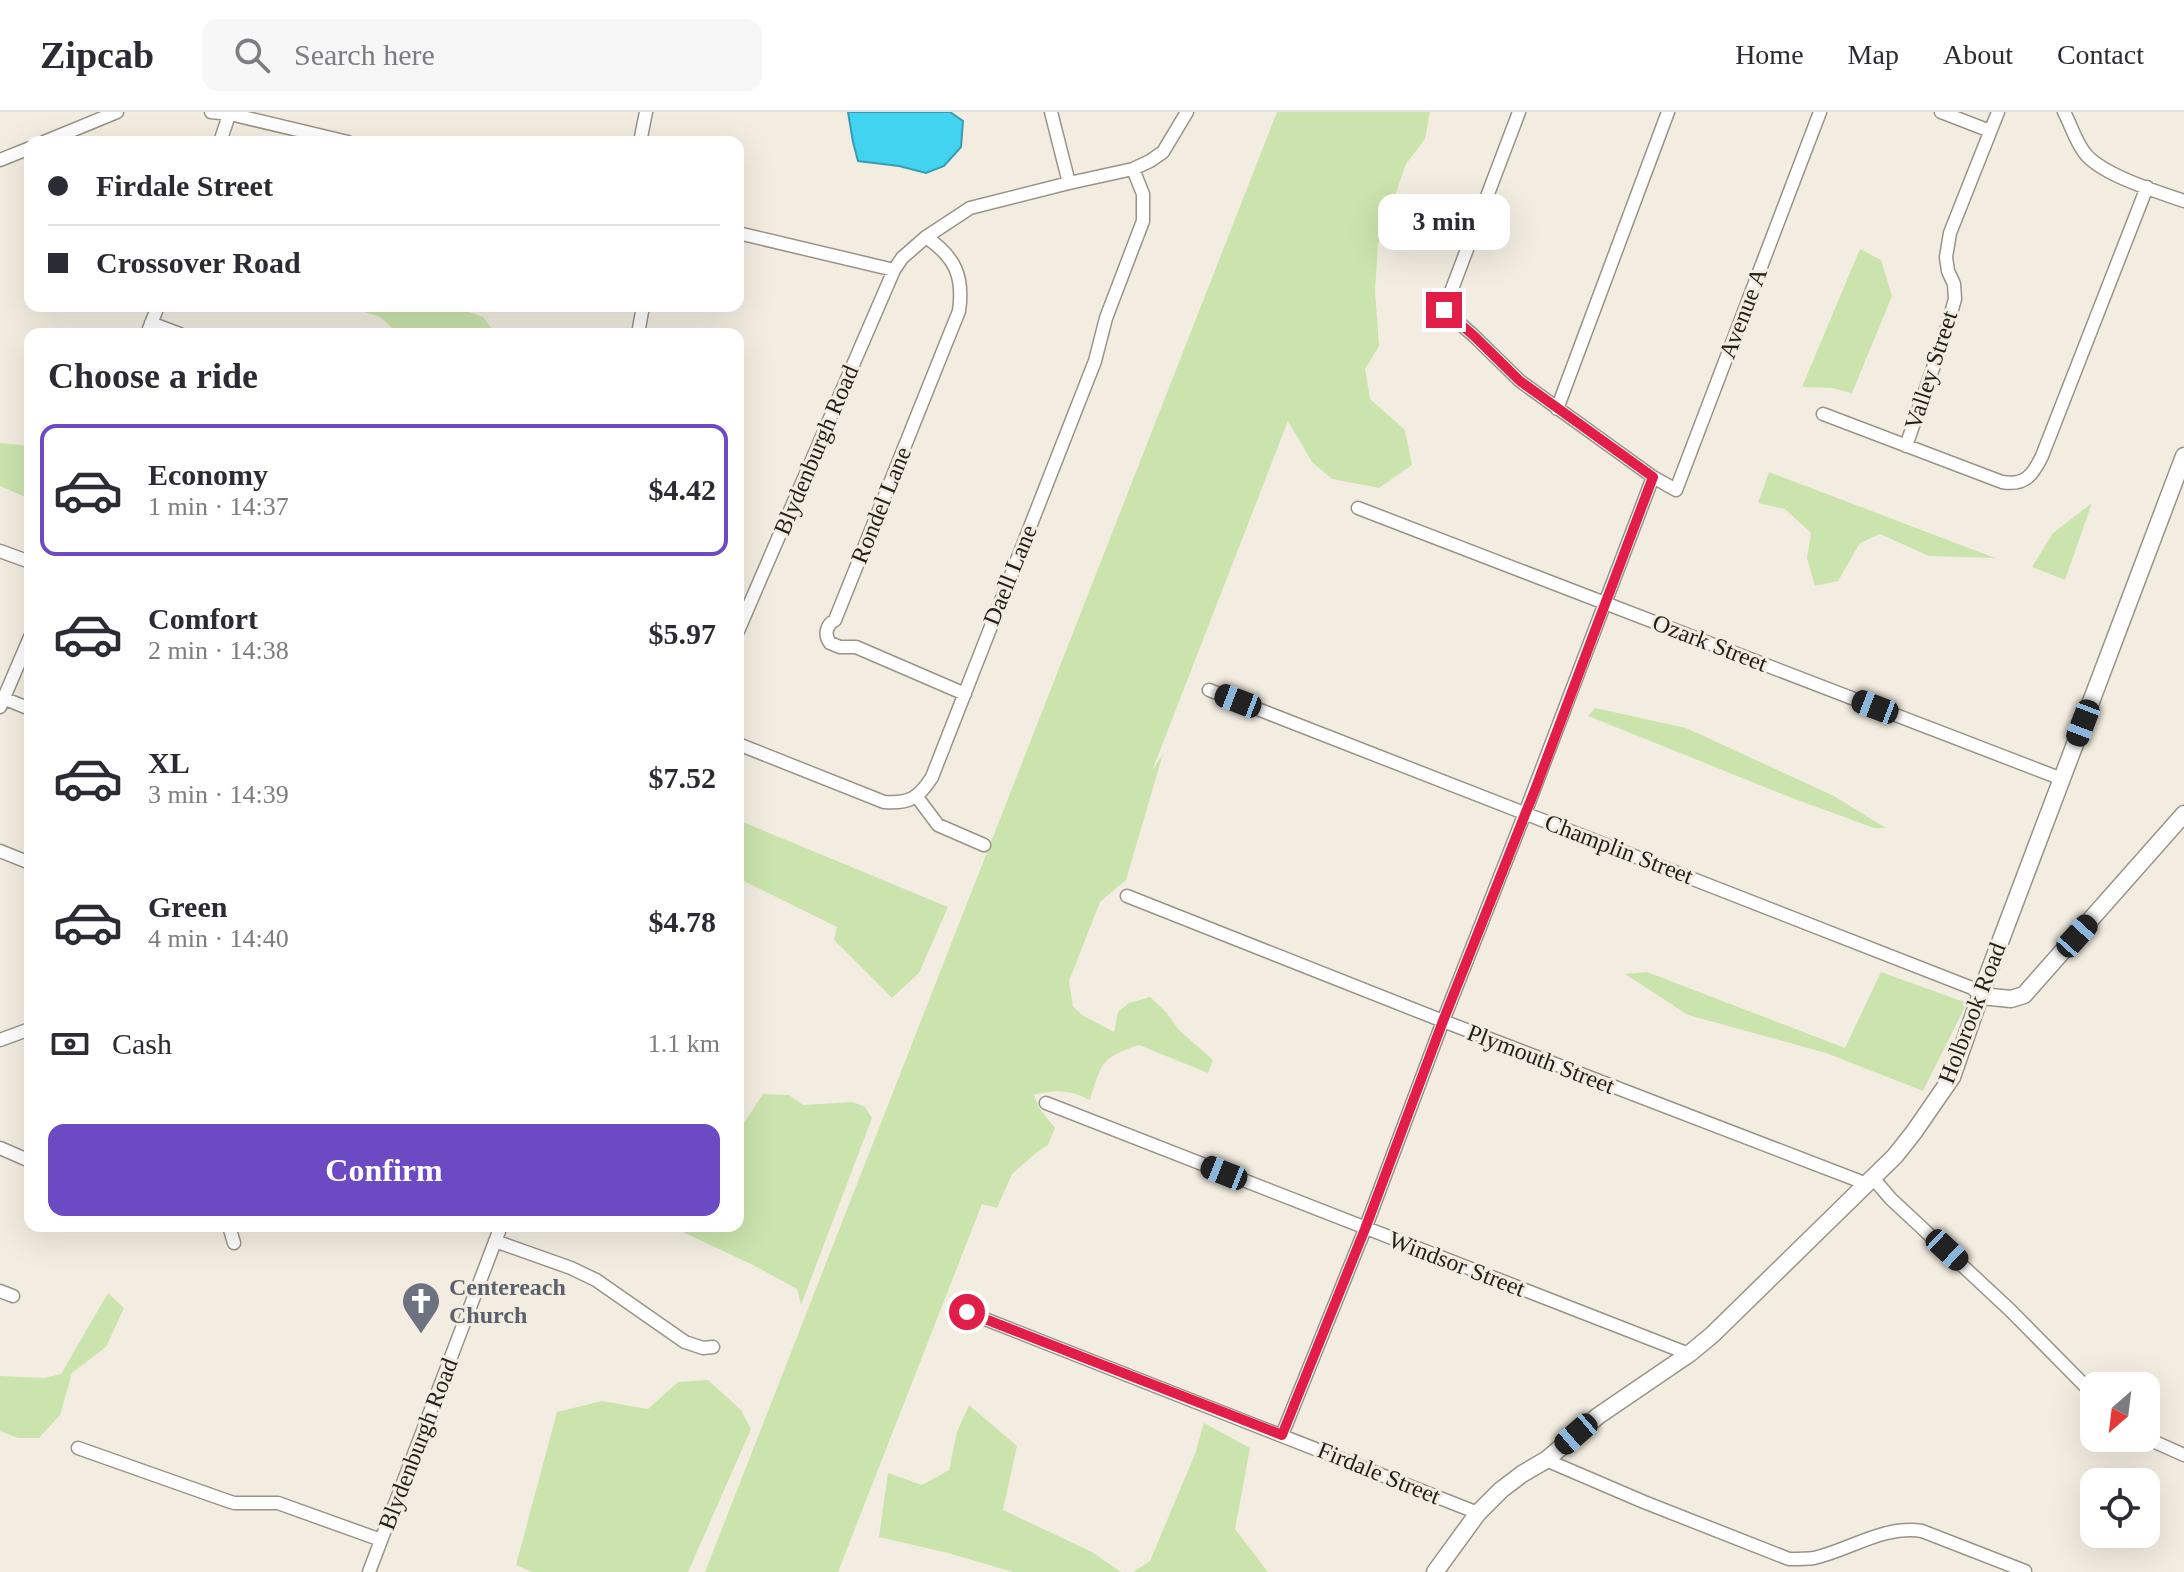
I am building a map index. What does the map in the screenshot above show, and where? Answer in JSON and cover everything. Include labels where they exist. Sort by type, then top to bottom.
[{"type":"street","points":[[59,136],[117,112]]},
{"type":"street","points":[[211,112],[230,113],[324,136]]},
{"type":"street","points":[[641,136],[646,112]]},
{"type":"street","points":[[1051,112],[1069,183]]},
{"type":"street","points":[[744,234],[894,270],[902,258],[926,237],[970,208],[1133,169],[1163,152],[1187,112]]},
{"type":"street","points":[[1282,1435],[1365,1229],[1653,477],[1520,381],[1444,310],[1519,112]]},
{"type":"street","points":[[1557,409],[1668,112]]},
{"type":"street","name":"Avenue A","points":[[1653,477],[1676,490],[1820,112]]},
{"type":"street","points":[[1941,112],[1990,131]]},
{"type":"street","name":"Valley Street","points":[[1906,446],[1955,299],[1946,257],[1950,233],[1998,112]]},
{"type":"street","points":[[2064,112],[2084,153],[2093,161],[2184,201]]},
{"type":"street","points":[[222,136],[230,113]]},
{"type":"street","points":[[0,160],[24,150]]},
{"type":"street","name":"Daell Lane","points":[[917,797],[932,777],[965,694],[1095,361],[1106,318],[1139,235],[1143,194],[1133,169]]},
{"type":"street","points":[[1823,414],[2002,482],[2021,482],[2031,477],[2147,187]]},
{"type":"street","name":"Rondel Lane","points":[[926,237],[942,247],[958,272],[959,311],[835,620],[826,634],[830,643],[840,647],[856,647],[965,694]]},
{"type":"street","name":"Blydenburgh Road","points":[[744,617],[894,270]]},
{"type":"street","name":"Holbrook Road","points":[[1435,1572],[1478,1513],[1522,1474],[1546,1460],[1598,1416],[1689,1354],[1742,1307],[1895,1156],[1952,1077],[2184,456]]},
{"type":"street","name":"Ozark Street","points":[[1358,508],[2062,779]]},
{"type":"street","points":[[0,551],[24,560]]},
{"type":"street","points":[[24,651],[2,703],[24,708]]},
{"type":"street","name":"Champlin Street","points":[[1209,690],[1972,988],[1981,996]]},
{"type":"street","points":[[744,746],[884,802],[917,797],[938,825],[984,845]]},
{"type":"street","points":[[1981,996],[2011,999],[2024,995],[2184,814]]},
{"type":"street","points":[[0,851],[24,861]]},
{"type":"street","name":"Plymouth Street","points":[[1127,896],[1443,1021],[1870,1180]]},
{"type":"street","points":[[0,1040],[24,1031]]},
{"type":"street","name":"Windsor Street","points":[[1046,1103],[1689,1354]]},
{"type":"street","points":[[0,1148],[24,1158]]},
{"type":"street","points":[[1870,1180],[2010,1310],[2080,1381]]},
{"type":"street","points":[[231,1232],[234,1243]]},
{"type":"street","name":"Blydenburgh Road","points":[[369,1572],[499,1232]]},
{"type":"street","points":[[495,1241],[596,1280],[685,1342],[703,1348],[713,1347]]},
{"type":"street","points":[[0,1291],[13,1296]]},
{"type":"street","name":"Firdale Street","points":[[967,1312],[1478,1513]]},
{"type":"street","points":[[2160,1444],[2184,1454]]},
{"type":"street","points":[[78,1448],[234,1503],[278,1503],[381,1540]]},
{"type":"street","points":[[1546,1460],[1789,1559],[1812,1558],[1892,1531],[1907,1529],[1922,1531],[2025,1571]]},
{"type":"green space","points":[[1277,112],[1430,112],[1425,139],[1406,164],[1378,244],[1375,291],[1379,346],[1365,369],[1370,399],[1405,430],[1412,465],[1379,488],[1332,479],[1312,462],[1288,421],[1152,771],[1163,754],[1126,880],[1100,902],[1069,981],[1073,1006],[1082,1015],[1114,1032],[1118,1012],[1129,1003],[1150,997],[1179,1030],[1213,1060],[1208,1073],[1139,1045],[1117,1054],[1104,1064],[1090,1100],[1063,1092],[1034,1095],[1039,1108],[1055,1128],[1048,1145],[1012,1174],[997,1208],[982,1204],[838,1572],[705,1572]]},
{"type":"green space","points":[[1860,249],[1881,260],[1892,296],[1852,393],[1832,388],[1802,387]]},
{"type":"green space","points":[[364,312],[469,312],[483,317],[491,328],[392,328],[380,317]]},
{"type":"green space","points":[[0,443],[24,445],[24,496],[0,486]]},
{"type":"green space","points":[[1769,472],[1995,558],[1929,556],[1880,534],[1860,543],[1838,581],[1815,586],[1807,558],[1811,533],[1785,509],[1758,503]]},
{"type":"green space","points":[[2092,503],[2065,580],[2032,567],[2053,533]]},
{"type":"green space","points":[[1595,708],[1686,728],[1832,795],[1886,828],[1874,828],[1792,798],[1588,716]]},
{"type":"green space","points":[[744,822],[948,907],[919,973],[892,998],[834,940],[837,927],[746,882]]},
{"type":"green space","points":[[1647,972],[1845,1048],[1881,972],[1967,1003],[1923,1091],[1826,1053],[1688,1015],[1625,974]]},
{"type":"green space","points":[[763,1094],[789,1095],[803,1105],[853,1102],[865,1107],[872,1118],[801,1305],[797,1289],[683,1232],[744,1232],[744,1123]]},
{"type":"green space","points":[[108,1293],[124,1308],[106,1347],[72,1373],[60,1415],[39,1438],[18,1438],[0,1431],[0,1376],[44,1378],[61,1374]]},
{"type":"green space","points":[[708,1380],[741,1410],[751,1429],[688,1572],[532,1572],[516,1565],[557,1412],[602,1401],[648,1409],[678,1382]]},
{"type":"green space","points":[[969,1405],[1017,1446],[1003,1510],[1092,1552],[1121,1572],[1013,1572],[879,1537],[888,1473],[922,1485],[949,1470],[957,1432]]},
{"type":"green space","points":[[1204,1423],[1250,1448],[1235,1529],[1268,1572],[1133,1572],[1150,1561],[1195,1454]]},
{"type":"water","points":[[848,112],[950,112],[963,121],[961,147],[944,166],[926,173],[858,161]]},
{"type":"place","name":"Centereach Church","points":[[421,1335]]},
{"type":"route","points":[[967,1312],[1282,1435],[1365,1229],[1653,477],[1520,381],[1444,310]]}]
